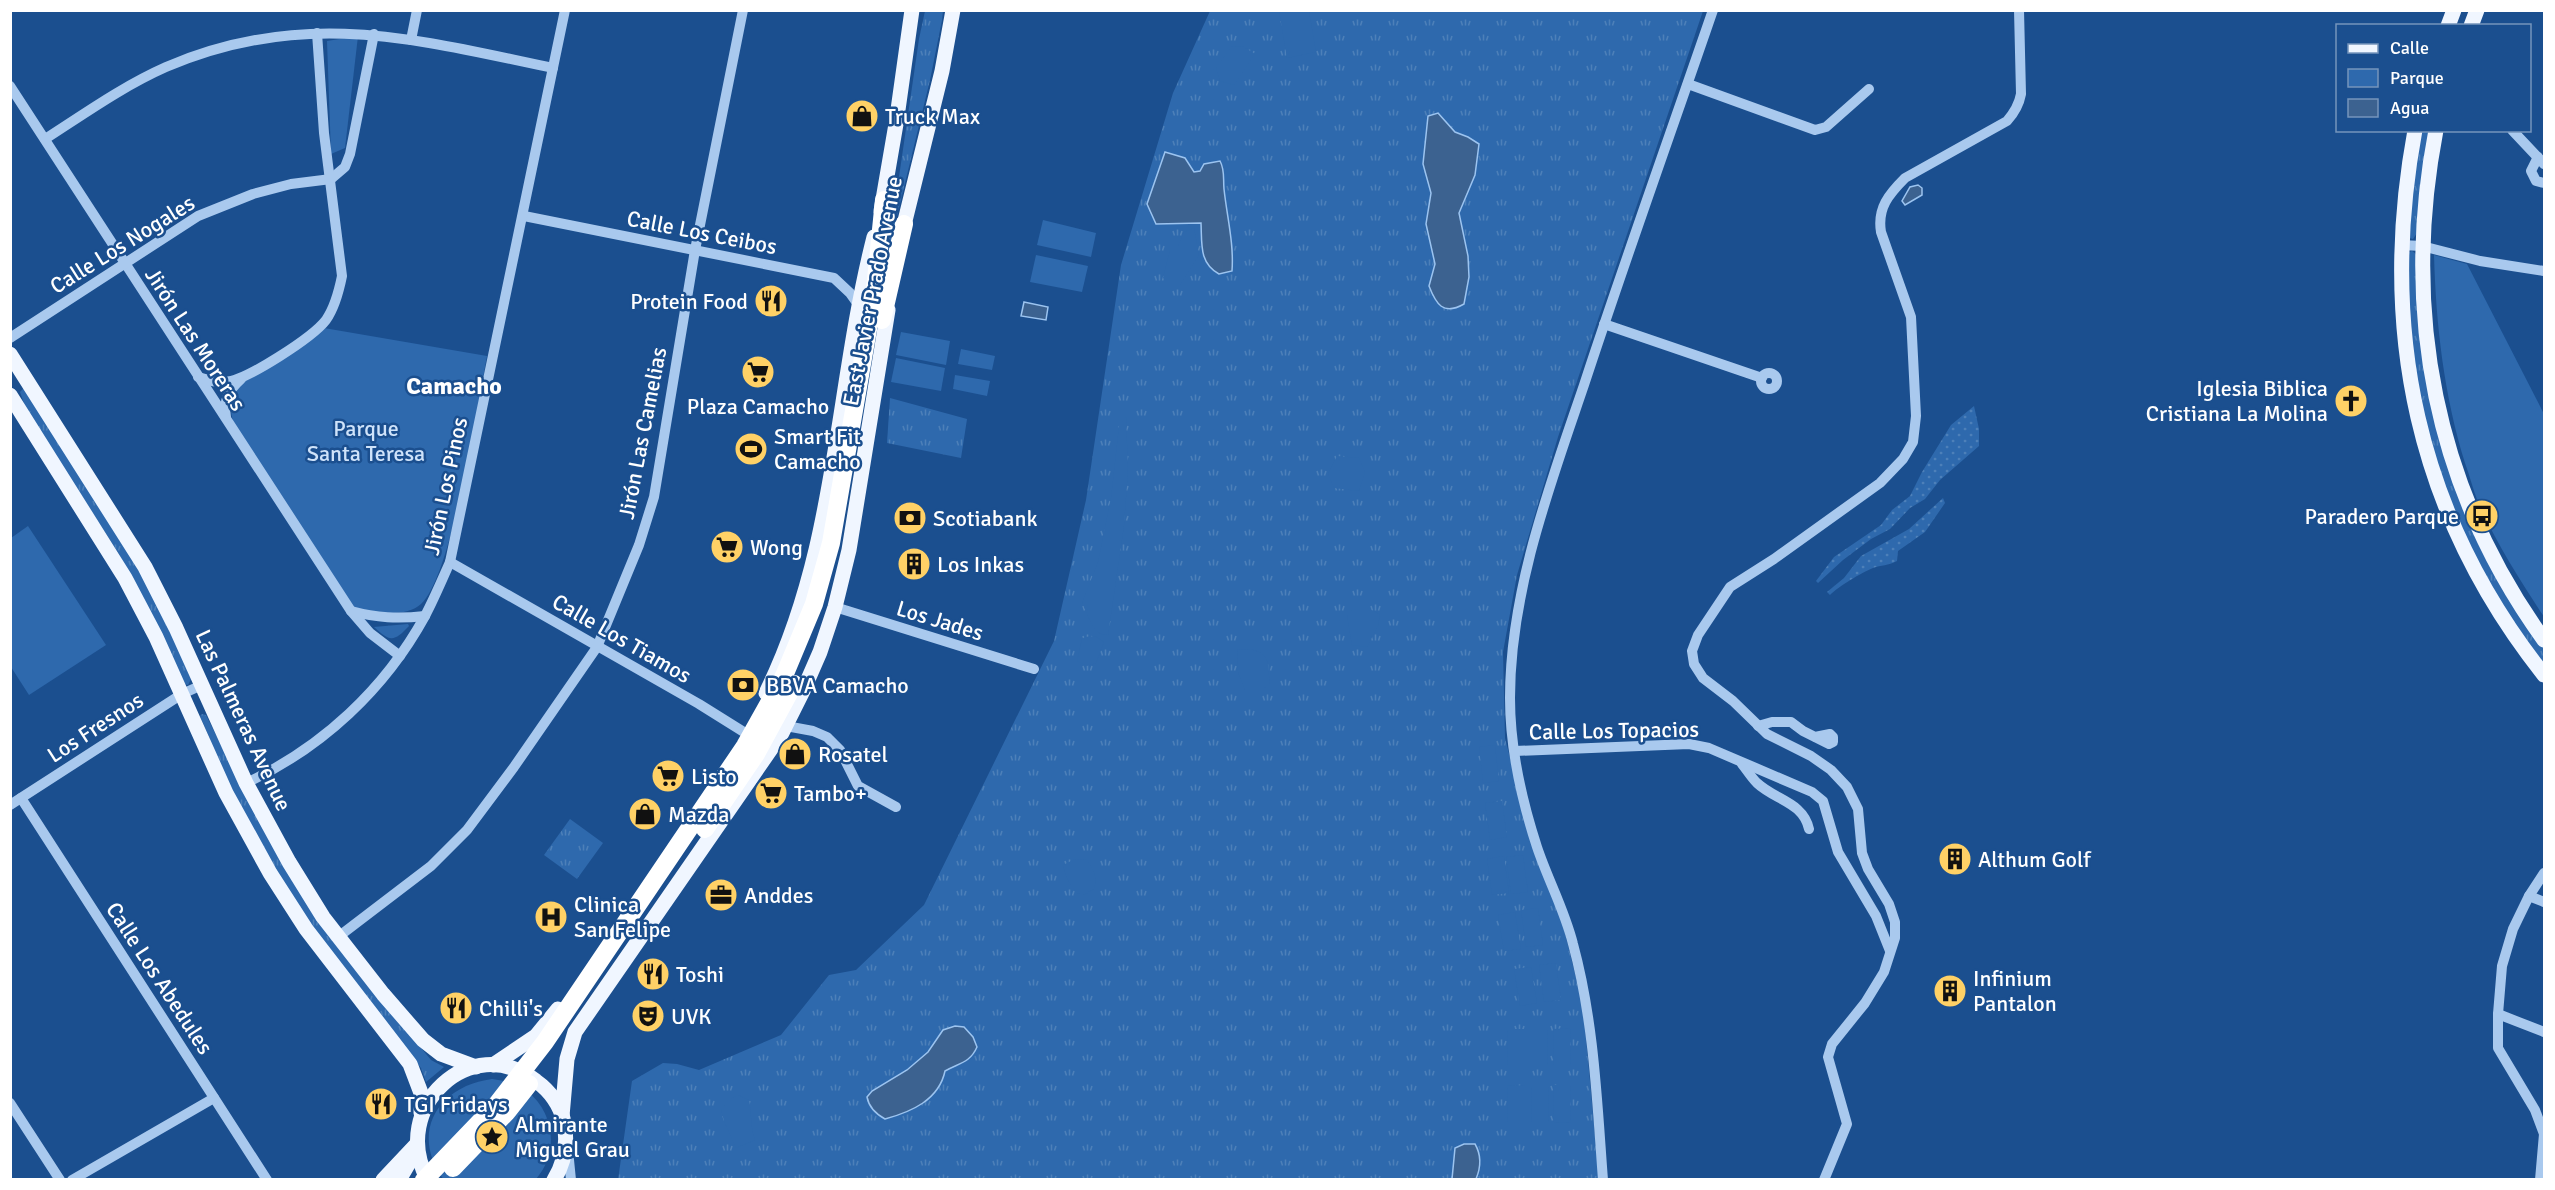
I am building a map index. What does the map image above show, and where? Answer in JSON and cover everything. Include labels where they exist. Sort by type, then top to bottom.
[{"type":"highway","points":[[441,1179],[507,1112],[560,1043],[756,754],[782,708],[809,647],[829,588],[875,289],[884,200]]},
{"type":"highway","points":[[426,1179],[497,1104],[545,1042],[745,746],[774,698],[794,654],[835,544],[885,301],[904,224]]},
{"type":"main road","name":"East Javier Prado Avenue","points":[[493,1065],[536,1036],[552,1018],[696,810],[745,732],[772,682],[789,641],[811,575],[828,502],[868,259],[884,200],[912,10]]},
{"type":"main road","name":"East Javier Prado Avenue","points":[[562,1116],[567,1059],[575,1032],[786,726],[820,652],[835,607],[854,522],[904,224],[947,50],[953,10]]},
{"type":"main road","points":[[947,50],[964,10]]},
{"type":"main road","points":[[2415,132],[2405,189],[2400,289],[2408,365],[2419,421],[2438,488],[2456,534],[2513,633],[2544,675]]},
{"type":"main road","points":[[2436,132],[2428,176],[2422,246],[2422,302],[2430,369],[2454,464],[2470,510],[2508,586],[2544,640]]},
{"type":"main road","name":"Las Palmeras Avenue","points":[[10,354],[145,567],[246,783],[289,862],[338,937],[423,1040],[441,1054],[476,1067]]},
{"type":"main road","points":[[13,398],[15,390],[23,383],[29,382]]},
{"type":"main road","name":"Las Palmeras Avenue","points":[[13,398],[125,578],[241,822],[280,889],[313,938],[410,1064],[421,1093],[421,1113]]},
{"type":"main road","points":[[194,721],[195,716],[204,710],[214,712]]},
{"type":"main road","points":[[619,921],[624,935],[639,938]]},
{"type":"main road","points":[[426,1179],[416,1147],[421,1113],[430,1096],[443,1083],[459,1073],[476,1067],[493,1065],[515,1069],[531,1076],[555,1100],[566,1134],[565,1153],[554,1179]]},
{"type":"main road","points":[[383,1179],[416,1147]]},
{"type":"main road","points":[[399,1179],[416,1147]]},
{"type":"street","points":[[411,39],[417,10]]},
{"type":"street","name":"Jirón Los Pinos","points":[[246,783],[327,735],[375,688],[400,656],[425,616],[450,562],[490,361],[524,216],[565,10]]},
{"type":"street","name":"Jirón Las Camelias","points":[[338,937],[432,866],[467,830],[514,767],[597,647],[639,545],[654,497],[695,250],[743,10]]},
{"type":"street","points":[[1603,1179],[1592,1039],[1586,1003],[1573,941],[1537,846],[1515,751],[1510,698],[1516,625],[1531,556],[1555,470],[1713,10]]},
{"type":"street","points":[[1824,1179],[1847,1124],[1828,1057],[1832,1044],[1865,1003],[1884,972],[1895,938],[1895,922],[1889,904],[1868,869],[1862,853],[1858,809],[1847,787],[1831,770],[1811,756],[1783,743],[1758,726],[1733,701],[1703,678],[1694,664],[1692,651],[1698,635],[1730,586],[1783,553],[1880,483],[1903,459],[1913,442],[1916,416],[1911,317],[1881,232],[1879,220],[1882,207],[1905,178],[2007,121],[2014,113],[2021,94],[2019,10]]},
{"type":"street","points":[[45,139],[127,87],[189,58],[253,40],[317,33],[374,34],[411,39],[553,68]]},
{"type":"street","points":[[227,422],[224,406],[230,390],[242,379],[319,327],[327,319],[337,299],[342,276],[324,133],[317,33]]},
{"type":"street","points":[[331,179],[345,167],[350,154],[374,34]]},
{"type":"street","points":[[1688,84],[1815,130],[1826,127],[1869,89]]},
{"type":"street","name":"Jirón Las Moreras","points":[[10,86],[351,611],[370,633],[400,656]]},
{"type":"street","points":[[2514,132],[2541,161],[2531,171],[2536,181],[2544,183]]},
{"type":"street","name":"Calle Los Nogales","points":[[10,338],[198,216],[254,194],[291,184],[331,179]]},
{"type":"street","name":"Calle Los Ceibos","points":[[524,216],[834,278],[850,293],[860,307]]},
{"type":"street","points":[[2401,244],[2422,246],[2480,261],[2544,271]]},
{"type":"street","points":[[1604,324],[1762,378]]},
{"type":"street","points":[[197,376],[211,382],[242,379]]},
{"type":"street","name":"Calle Los Tiamos","points":[[450,562],[745,732],[759,742],[766,757]]},
{"type":"street","name":"Los Jades","points":[[835,607],[1034,669]]},
{"type":"street","points":[[351,611],[375,617],[400,619],[425,616]]},
{"type":"street","name":"Los Fresnos","points":[[10,805],[182,694],[202,685]]},
{"type":"street","points":[[1758,726],[1772,722],[1791,722],[1815,737]]},
{"type":"street","points":[[786,726],[813,731],[827,737],[840,750],[858,786],[896,807]]},
{"type":"street","name":"Calle Los Topacios","points":[[1515,751],[1689,744],[1709,748],[1812,792],[1823,801],[1838,852],[1876,916],[1891,952]]},
{"type":"street","points":[[1742,764],[1758,784],[1800,810],[1807,819],[1809,829]]},
{"type":"street","name":"Calle Los Abedules","points":[[21,798],[267,1179]]},
{"type":"street","points":[[2540,1179],[2544,1134],[2535,1110],[2498,1048],[2498,1014],[2502,966],[2513,929],[2529,896],[2544,873]]},
{"type":"street","points":[[2529,896],[2544,902]]},
{"type":"street","points":[[2498,1014],[2544,1032]]},
{"type":"street","points":[[72,1179],[214,1098]]},
{"type":"street","points":[[10,1103],[60,1179]]},
{"type":"street","points":[[566,1134],[571,1179]]},
{"type":"green space","points":[[925,11],[943,11],[942,20],[930,80],[888,253],[919,39]]},
{"type":"green space","points":[[1210,11],[1703,11],[1558,437],[1517,575],[1503,652],[1505,738],[1532,844],[1562,921],[1583,1006],[1599,1179],[618,1180],[632,1081],[663,1063],[699,1070],[781,1035],[829,975],[856,970],[924,905],[1054,641],[1086,500],[1121,265],[1173,93]]},
{"type":"green space","points":[[1279,11],[1309,11],[1316,52],[1287,58]]},
{"type":"green space","points":[[358,36],[345,148],[331,154],[327,41]]},
{"type":"green space","points":[[1232,46],[1244,47],[1255,54],[1234,85],[1220,81],[1216,68]]},
{"type":"green space","points":[[2420,132],[2431,132],[2417,233],[2413,239],[2409,238],[2408,208]]},
{"type":"green space","points":[[1043,220],[1096,233],[1091,257],[1037,245]]},
{"type":"green space","points":[[1194,228],[1199,255],[1180,285],[1170,285],[1163,278],[1170,250],[1178,246],[1184,232]]},
{"type":"green space","points":[[2412,251],[2416,254],[2431,402],[2525,622],[2544,649],[2544,667],[2520,634],[2479,566],[2462,530],[2434,455],[2413,362],[2407,253]]},
{"type":"green space","points":[[1036,255],[1088,266],[1082,292],[1030,282]]},
{"type":"green space","points":[[2434,255],[2467,264],[2544,414],[2544,617],[2493,532],[2478,502],[2465,463],[2442,360]]},
{"type":"green space","name":"Parque Santa Teresa","points":[[324,328],[487,356],[453,526],[432,587],[421,604],[414,609],[386,613],[350,606],[235,429],[231,404],[243,382]]},
{"type":"green space","points":[[901,332],[950,341],[946,365],[896,355]]},
{"type":"green space","points":[[961,349],[995,356],[992,370],[958,364]]},
{"type":"green space","points":[[896,358],[945,368],[941,391],[891,382]]},
{"type":"green space","points":[[955,375],[990,381],[987,396],[953,389]]},
{"type":"green space","points":[[24,388],[142,572],[168,624],[191,679],[188,685],[184,684],[119,554],[26,409],[20,392]]},
{"type":"green space","points":[[890,398],[967,419],[961,458],[887,443]]},
{"type":"green space","points":[[1974,406],[1979,429],[1979,446],[1940,480],[1925,499],[1910,508],[1890,529],[1871,539],[1843,560],[1818,583],[1816,581],[1834,557],[1881,525],[1892,510],[1910,496],[1951,425]]},
{"type":"green space","points":[[1126,417],[1128,469],[1124,526],[1108,635],[1098,632],[1082,603],[1098,562],[1111,498],[1119,426]]},
{"type":"green space","points":[[1337,456],[1359,458],[1365,472],[1359,491],[1334,488],[1328,474]]},
{"type":"green space","points":[[1943,498],[1945,503],[1925,532],[1898,551],[1897,561],[1862,573],[1830,595],[1827,592],[1844,578],[1861,556],[1909,529]]},
{"type":"green space","points":[[28,526],[106,645],[29,695],[11,667],[11,538]]},
{"type":"green space","points":[[1352,610],[1371,610],[1380,614],[1378,626],[1367,647],[1352,645],[1347,616]]},
{"type":"green space","points":[[408,624],[409,626],[404,631],[392,638],[374,627]]},
{"type":"green space","points":[[1095,636],[1104,642],[1096,663],[1087,666],[1077,661],[1082,639]]},
{"type":"green space","points":[[1250,649],[1262,654],[1267,661],[1270,684],[1262,690],[1245,690],[1238,672],[1237,650]]},
{"type":"green space","points":[[206,715],[247,797],[375,992],[431,1060],[444,1067],[426,1082],[421,1068],[342,970],[285,889],[250,829],[210,746],[210,739],[200,716]]},
{"type":"green space","points":[[1495,745],[1499,781],[1483,783],[1479,747]]},
{"type":"green space","points":[[1502,801],[1507,837],[1490,840],[1485,803]]},
{"type":"green space","points":[[570,819],[603,843],[577,879],[544,855]]},
{"type":"green space","points":[[1523,855],[1528,892],[1511,894],[1506,857]]},
{"type":"green space","points":[[1504,856],[1509,893],[1492,895],[1487,859]]},
{"type":"green space","points":[[1086,859],[1094,873],[1095,884],[1094,889],[1082,896],[1069,882],[1063,865],[1073,860]]},
{"type":"green space","points":[[1538,908],[1543,945],[1526,947],[1521,910]]},
{"type":"green space","points":[[1515,912],[1521,949],[1504,951],[1498,915]]},
{"type":"green space","points":[[1556,963],[1561,1000],[1544,1002],[1539,965]]},
{"type":"green space","points":[[1531,967],[1537,1003],[1520,1006],[1514,969]]},
{"type":"green space","points":[[1570,1028],[1571,1066],[1554,1066],[1553,1029]]},
{"type":"green space","points":[[1507,1029],[1525,1029],[1525,1066],[1508,1066]]},
{"type":"green space","points":[[1530,1029],[1547,1029],[1548,1066],[1530,1066]]},
{"type":"green space","points":[[492,1079],[523,1088],[543,1110],[551,1134],[551,1146],[543,1169],[536,1179],[444,1180],[434,1162],[429,1145],[430,1129],[435,1114],[457,1091],[473,1083]]},
{"type":"green space","points":[[1525,1085],[1525,1123],[1508,1123],[1507,1086]]},
{"type":"green space","points":[[1553,1085],[1570,1085],[1571,1122],[1554,1123]]},
{"type":"green space","points":[[1531,1086],[1548,1086],[1549,1123],[1532,1123]]},
{"type":"green space","points":[[738,1095],[749,1100],[755,1140],[736,1148],[721,1109]]},
{"type":"water","points":[[1438,113],[1455,132],[1479,144],[1475,175],[1459,213],[1468,256],[1469,277],[1464,304],[1451,309],[1438,303],[1429,286],[1435,264],[1426,224],[1431,193],[1423,164],[1428,116]]},
{"type":"water","points":[[1165,152],[1185,158],[1194,172],[1200,171],[1204,164],[1220,161],[1222,164],[1231,240],[1232,271],[1219,274],[1208,264],[1203,252],[1201,223],[1156,224],[1147,204]]},
{"type":"water","points":[[1918,185],[1922,188],[1922,195],[1905,205],[1902,201],[1910,187]]},
{"type":"water","points":[[1024,302],[1048,307],[1046,320],[1021,316]]},
{"type":"water","points":[[955,1026],[964,1027],[973,1037],[977,1047],[971,1056],[945,1071],[937,1090],[914,1108],[885,1119],[876,1113],[867,1097],[872,1091],[907,1070],[928,1052],[943,1030]]},
{"type":"water","points":[[1464,1144],[1475,1144],[1477,1148],[1480,1162],[1478,1175],[1476,1179],[1452,1179],[1455,1148]]},
{"type":"place","name":"Truck Max","points":[[862,116]]},
{"type":"place","name":"Protein Food","points":[[771,301]]},
{"type":"place","name":"Plaza Camacho","points":[[758,372]]},
{"type":"place","name":"Iglesia Biblica Cristiana La Molina","points":[[2351,401]]},
{"type":"place","name":"Smart Fit Camacho","points":[[751,449]]},
{"type":"place","name":"Paradero Parque","points":[[2482,516]]},
{"type":"place","name":"Scotiabank","points":[[910,518]]},
{"type":"place","name":"Wong","points":[[727,547]]},
{"type":"place","name":"Los Inkas","points":[[914,564]]},
{"type":"place","name":"BBVA Camacho","points":[[743,685]]},
{"type":"place","name":"Rosatel","points":[[795,754]]},
{"type":"place","name":"Listo","points":[[668,776]]},
{"type":"place","name":"Tambo+","points":[[771,793]]},
{"type":"place","name":"Mazda","points":[[645,814]]},
{"type":"place","name":"Althum Golf","points":[[1955,859]]},
{"type":"place","name":"Anddes","points":[[721,895]]},
{"type":"place","name":"Clinica San Felipe","points":[[551,917]]},
{"type":"place","name":"Toshi","points":[[653,974]]},
{"type":"place","name":"Infinium Pantalon","points":[[1950,991]]},
{"type":"place","name":"Chilli's","points":[[456,1008]]},
{"type":"place","name":"UVK","points":[[648,1016]]},
{"type":"place","name":"TGI Fridays","points":[[381,1104]]},
{"type":"place","name":"Almirante Miguel Grau","points":[[492,1137]]},
{"type":"district","name":"Camacho","points":[[454,386]]}]
